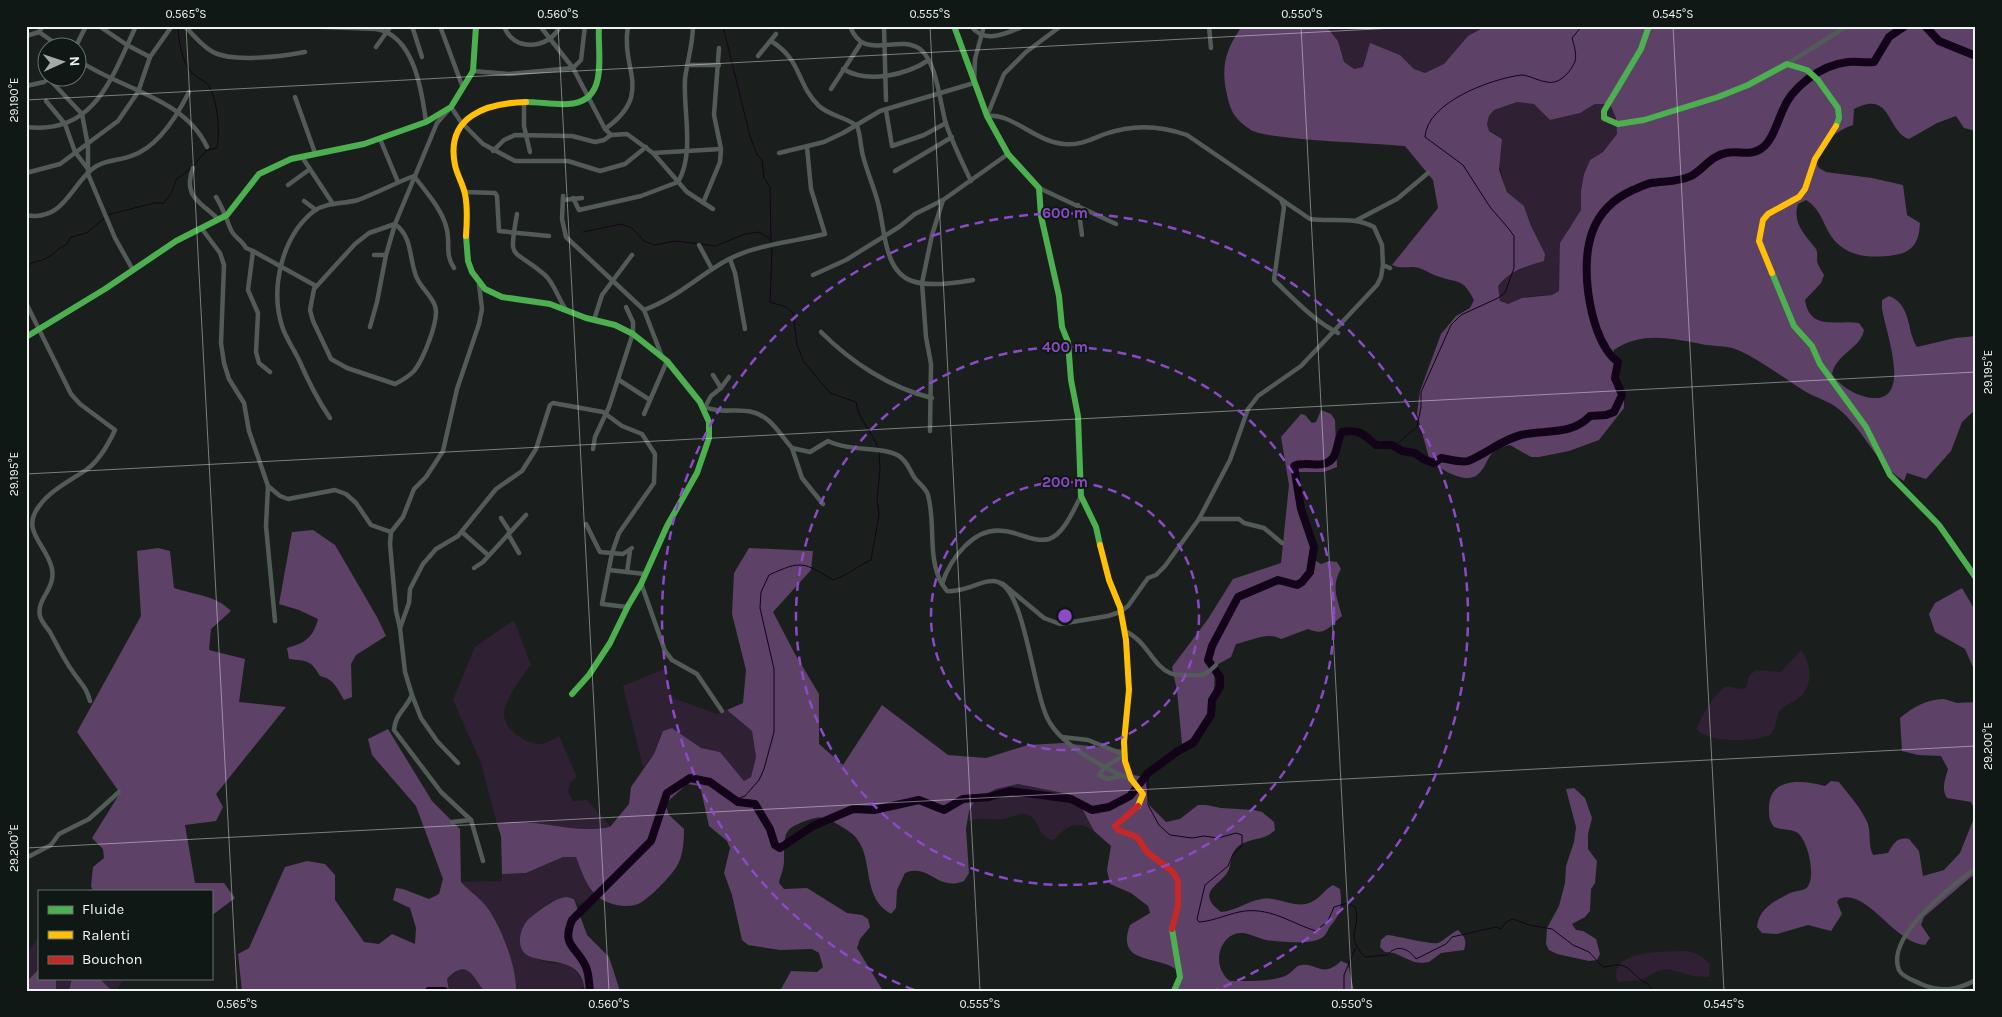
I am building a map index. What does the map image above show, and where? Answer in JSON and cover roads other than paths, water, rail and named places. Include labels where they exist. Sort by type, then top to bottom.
[{"type":"street","points":[[26,36],[39,32],[43,26]]},
{"type":"street","points":[[80,38],[86,26]]},
{"type":"street","points":[[99,26],[127,45],[150,57]]},
{"type":"street","points":[[26,127],[48,127],[65,124],[82,114],[100,99],[136,26]]},
{"type":"street","points":[[26,173],[48,169],[60,164],[118,121],[138,92],[150,57],[172,26]]},
{"type":"street","points":[[184,26],[214,53],[226,56],[264,58],[305,52]]},
{"type":"street","points":[[301,26],[362,28],[387,31],[396,37],[405,49],[423,96],[426,122]]},
{"type":"street","points":[[376,47],[391,26]]},
{"type":"street","points":[[412,26],[422,57]]},
{"type":"street","points":[[440,26],[463,89]]},
{"type":"street","points":[[370,327],[386,255],[414,176],[437,123],[463,89],[473,71],[476,26]]},
{"type":"street","points":[[504,26],[514,40],[526,45],[538,45],[550,41],[556,35],[560,26]]},
{"type":"street","points":[[540,26],[572,68],[605,129],[611,134],[627,134],[646,147],[661,159],[662,166],[687,192],[713,210]]},
{"type":"street","points":[[473,71],[509,74],[572,68],[581,60],[585,26]]},
{"type":"street","points":[[458,763],[436,741],[421,718],[412,695],[405,672],[391,562],[391,532],[403,517],[414,489],[426,478],[443,451],[457,389],[480,324],[482,309],[478,283],[466,256],[464,192],[458,176],[454,148],[461,122],[471,114],[487,107],[524,102],[576,104],[588,100],[598,85],[600,75],[599,26]]},
{"type":"street","points":[[605,129],[623,113],[632,92],[628,26]]},
{"type":"street","points":[[573,198],[579,210],[641,196],[678,182],[684,168],[686,150],[687,65],[693,26]]},
{"type":"street","points":[[850,26],[852,34],[862,43],[883,46],[912,44],[921,50],[929,60],[940,93],[946,123],[971,181]]},
{"type":"street","points":[[954,26],[987,116],[1008,154],[1032,178],[1039,188],[1041,216],[1056,281],[1062,327],[1068,342],[1071,380],[1078,416],[1081,496],[1096,527],[1108,580],[1113,588],[1125,631],[1129,689],[1124,740],[1125,755],[1133,782]]},
{"type":"street","points":[[971,26],[982,35],[1002,35],[1024,26]]},
{"type":"street","points":[[974,83],[976,60],[984,26]]},
{"type":"street","points":[[987,116],[1004,74],[1026,52],[1061,26]]},
{"type":"street","points":[[1209,26],[1211,48]]},
{"type":"street","points":[[1649,26],[1641,49],[1604,111],[1604,118],[1610,122],[1628,124],[1713,99],[1748,85],[1787,64],[1847,26]]},
{"type":"street","points":[[884,27],[883,46],[886,100]]},
{"type":"street","points":[[39,32],[48,38]]},
{"type":"street","points":[[758,56],[776,34]]},
{"type":"street","points":[[771,42],[791,58],[810,95],[819,106],[830,113],[850,120],[857,126],[871,185],[878,203],[884,236],[892,262],[901,274],[910,281],[922,283],[973,280]]},
{"type":"street","points":[[831,88],[862,43]]},
{"type":"street","points":[[704,203],[718,170],[721,149],[714,115],[719,48]]},
{"type":"street","points":[[843,70],[854,75],[884,75],[907,71],[929,60]]},
{"type":"street","points":[[1787,64],[1802,67],[1812,72],[1818,78],[1826,95],[1838,108],[1838,121],[1815,160],[1805,189],[1796,199],[1760,220],[1759,241],[1794,326],[1812,346],[1820,364],[1866,427],[1890,475],[1939,524],[1976,578]]},
{"type":"street","points":[[687,65],[719,65]]},
{"type":"street","points":[[88,66],[111,79],[163,102],[201,133],[207,147]]},
{"type":"street","points":[[779,153],[824,142],[857,126],[871,115],[974,83]]},
{"type":"street","points":[[59,88],[82,114],[88,143],[88,171]]},
{"type":"street","points":[[26,216],[44,215],[52,212],[68,200],[88,171],[104,163],[143,151],[155,141],[177,112],[189,92]]},
{"type":"street","points":[[296,97],[315,153]]},
{"type":"street","points":[[46,101],[65,124],[75,152],[88,171],[106,218],[124,256],[133,270]]},
{"type":"street","points":[[524,102],[526,135],[530,152]]},
{"type":"street","points":[[26,337],[40,330],[176,241],[227,215],[246,188],[259,174],[315,153],[364,144],[380,139],[426,122],[451,106]]},
{"type":"street","points":[[451,106],[472,135],[493,151],[515,161],[568,161],[600,171],[625,164],[646,147]]},
{"type":"street","points":[[886,110],[892,146],[924,135],[946,123]]},
{"type":"street","points":[[792,448],[810,452],[828,441],[843,448],[874,450],[898,455],[906,462],[914,477],[928,493],[936,574],[947,591],[954,592],[973,588],[989,580],[1003,584],[1044,618],[1060,624],[1120,612],[1132,601],[1148,578],[1156,575],[1164,566],[1199,519],[1230,460],[1248,409],[1264,391],[1301,366],[1336,332],[1377,285],[1381,277],[1383,265],[1380,236],[1374,227],[1358,220],[1330,221],[1310,219],[1240,173],[1196,139],[1170,128],[1132,127],[1091,140],[1066,145],[1038,137],[1002,116],[987,116]]},
{"type":"street","points":[[493,151],[508,137],[526,135],[572,136],[595,142],[604,140],[611,134]]},
{"type":"street","points":[[895,171],[952,138]]},
{"type":"street","points":[[380,139],[398,182]]},
{"type":"street","points":[[644,310],[663,303],[712,269],[730,259],[768,246],[825,234],[811,189],[807,147]]},
{"type":"street","points":[[653,153],[721,149]]},
{"type":"street","points":[[813,275],[846,260],[915,214],[942,200],[1008,154]]},
{"type":"street","points":[[302,157],[319,180],[332,204]]},
{"type":"street","points":[[194,168],[189,182],[192,196],[219,220]]},
{"type":"street","points":[[288,186],[310,169]]},
{"type":"street","points":[[1358,220],[1397,199],[1428,174]]},
{"type":"street","points":[[330,418],[310,385],[282,326],[278,290],[284,253],[302,222],[316,210],[332,204],[358,200],[414,176]]},
{"type":"street","points":[[414,176],[432,200],[447,229],[447,252],[454,268]]},
{"type":"street","points":[[1039,188],[1116,224]]},
{"type":"street","points":[[464,192],[494,193],[498,202],[497,229],[499,231],[513,234],[548,236]]},
{"type":"street","points":[[216,197],[227,215],[234,234],[242,240],[246,248],[316,286]]},
{"type":"street","points":[[582,198],[563,198],[562,219],[566,236],[644,310],[661,354]]},
{"type":"street","points":[[1280,198],[1284,207],[1274,280],[1315,318],[1336,332]]},
{"type":"street","points":[[930,431],[932,398],[931,364],[926,337],[922,283],[932,234],[942,200]]},
{"type":"street","points":[[304,201],[316,210]]},
{"type":"street","points":[[1078,205],[1082,236]]},
{"type":"street","points":[[518,214],[513,234],[513,249],[516,255],[546,276],[565,310]]},
{"type":"street","points":[[396,224],[404,231],[409,244],[415,274],[435,306],[436,324],[416,369],[406,379],[395,384],[347,368],[331,359],[310,310],[310,299],[316,286],[355,244],[369,233],[396,224]]},
{"type":"street","points":[[202,229],[216,248],[224,265],[221,342],[224,363],[229,379],[244,403],[249,431],[268,486],[266,526],[275,622]]},
{"type":"street","points":[[699,245],[712,269]]},
{"type":"street","points":[[253,251],[248,290],[258,313],[256,352],[259,363],[270,372]]},
{"type":"street","points":[[374,255],[386,255]]},
{"type":"street","points":[[594,320],[602,295],[632,255]]},
{"type":"street","points":[[730,259],[735,273],[745,329]]},
{"type":"street","points":[[1383,265],[1390,268]]},
{"type":"street","points":[[478,283],[488,292],[500,297],[518,302],[553,304],[565,310],[634,333],[661,354],[677,376],[695,393],[705,407],[709,436],[706,450],[695,476],[664,532],[641,583],[627,607],[622,622],[602,659],[587,681],[572,694]]},
{"type":"street","points":[[26,303],[71,394],[80,404],[114,430],[99,457],[87,469],[72,478],[40,504],[32,519],[34,538],[47,552],[53,571],[52,587],[42,600],[40,615],[73,673],[86,687],[90,701]]},
{"type":"street","points":[[593,449],[598,430],[634,333],[633,322],[626,308]]},
{"type":"street","points":[[821,332],[840,350],[885,379],[908,392],[932,398]]},
{"type":"street","points":[[644,414],[666,360]]},
{"type":"street","points":[[1301,366],[1307,366]]},
{"type":"street","points":[[713,375],[721,388]]},
{"type":"street","points":[[705,407],[711,396],[721,388],[729,377]]},
{"type":"street","points":[[618,380],[650,400]]},
{"type":"street","points":[[400,628],[409,604],[410,589],[423,564],[436,549],[462,532],[496,489],[516,477],[532,456],[550,406],[553,403],[605,414],[622,426],[642,434],[655,454],[654,483],[619,533],[612,553],[602,604],[627,607]]},
{"type":"street","points":[[705,407],[721,412],[752,412],[778,429],[792,448],[802,478],[824,504]]},
{"type":"street","points":[[268,486],[280,496],[288,499],[335,490],[346,494],[356,503],[371,525],[391,532]]},
{"type":"street","points":[[942,584],[945,574],[964,548],[975,537],[983,532],[1005,530],[1038,539],[1050,538],[1058,533],[1081,496]]},
{"type":"street","points":[[474,568],[526,515]]},
{"type":"street","points":[[501,518],[519,553]]},
{"type":"street","points":[[1199,519],[1239,519],[1244,523],[1264,528],[1282,543]]},
{"type":"street","points":[[586,524],[599,551],[623,554],[631,550],[627,572]]},
{"type":"street","points":[[462,532],[488,555]]},
{"type":"street","points":[[609,570],[645,574]]},
{"type":"street","points":[[641,583],[665,651],[672,660],[697,674],[722,711]]},
{"type":"street","points":[[1003,584],[1008,590],[1026,634],[1042,707],[1060,737],[1105,767],[1133,782],[1143,794],[1140,804],[1115,826],[1118,830],[1137,837],[1147,852],[1173,872],[1178,881],[1178,905],[1171,932],[1171,941],[1179,970],[1178,985],[1174,991]]},
{"type":"street","points":[[1125,631],[1142,642],[1158,663],[1169,673],[1200,677],[1208,674],[1216,666]]},
{"type":"street","points":[[412,695],[408,704],[394,719],[394,730],[441,792],[471,820],[482,861]]},
{"type":"street","points":[[1060,737],[1088,740],[1125,755]]},
{"type":"street","points":[[1122,776],[1100,777],[1105,767],[1125,755]]},
{"type":"street","points":[[26,858],[51,845],[59,834],[89,819],[119,792]]},
{"type":"street","points":[[452,822],[471,820]]},
{"type":"street","points":[[1976,868],[1915,922],[1904,938],[1898,956],[1899,969],[1902,974],[1929,988],[1952,989],[1976,980]]},
{"type":"waterway","points":[[107,215],[154,203],[164,203],[172,192],[176,180],[191,168],[207,150],[217,148],[218,118],[213,94],[209,86],[192,73],[186,63],[180,44],[178,26]]},
{"type":"waterway","points":[[723,26],[750,136],[757,155],[762,160],[764,178],[770,187],[771,244]]},
{"type":"waterway","points":[[1394,446],[1417,427],[1421,407],[1421,392],[1451,325],[1461,315],[1505,293],[1514,268],[1514,236],[1490,207],[1463,165],[1425,137],[1428,124],[1448,103],[1462,94],[1494,81],[1521,75],[1547,82],[1560,80],[1568,73],[1576,59],[1572,38],[1582,26]]},
{"type":"waterway","points":[[590,991],[586,967],[569,941],[568,936],[572,920],[651,841],[667,793],[690,778],[710,782],[738,802],[755,804],[770,829],[775,845],[780,848],[813,826],[853,809],[874,810],[919,800],[944,810],[963,799],[989,797],[1010,791],[1071,799],[1092,810],[1109,807],[1130,796],[1148,773],[1178,751],[1193,743],[1211,715],[1212,700],[1220,687],[1220,677],[1208,660],[1212,646],[1238,597],[1278,580],[1297,585],[1310,572],[1314,547],[1301,509],[1294,466],[1299,464],[1324,464],[1328,462],[1334,456],[1342,432],[1357,432],[1376,445],[1392,445],[1402,451],[1415,453],[1423,459],[1434,463],[1441,458],[1468,461],[1514,437],[1575,427],[1590,416],[1606,415],[1614,412],[1622,395],[1615,378],[1618,362],[1611,356],[1597,330],[1591,310],[1587,275],[1587,260],[1592,232],[1607,208],[1633,190],[1649,184],[1691,176],[1720,155],[1731,152],[1749,153],[1758,151],[1766,145],[1792,94],[1808,79],[1838,64],[1874,62],[1889,37],[1905,26]]},
{"type":"waterway","points":[[1925,26],[1939,41],[1976,56]]},
{"type":"waterway","points":[[26,267],[48,257],[66,245],[71,237],[87,233],[104,218]]},
{"type":"waterway","points":[[583,232],[621,224],[632,228],[644,241],[654,245],[675,241],[716,246],[745,234],[759,232],[770,239]]},
{"type":"waterway","points":[[772,248],[770,302],[786,307],[793,313],[797,345],[804,362],[830,393],[856,402],[859,414],[878,448]]},
{"type":"waterway","points":[[734,800],[745,796],[759,780],[774,732],[774,669],[760,608],[761,592],[769,575],[789,567],[802,565],[833,580],[871,560],[879,515],[877,499],[880,470],[879,451]]},
{"type":"waterway","points":[[1148,773],[1148,805],[1159,825],[1170,835],[1192,838],[1204,836],[1218,838],[1236,833],[1242,835],[1242,846],[1233,854],[1228,866],[1205,885],[1197,919],[1199,922],[1239,912],[1255,911],[1273,914],[1316,931],[1328,921],[1334,907],[1348,903],[1355,907],[1357,915],[1354,932],[1355,943],[1365,957],[1387,955],[1395,949],[1402,949],[1410,952],[1416,959],[1446,944],[1452,937],[1496,927],[1501,929],[1506,922],[1513,919],[1529,925],[1552,929],[1573,945],[1589,952],[1603,967],[1618,965],[1628,968],[1647,983],[1653,991]]},
{"type":"waterway","points":[[1344,991],[1344,975],[1355,949]]},
{"type":"waterway","points":[[429,991],[444,991]]}]
